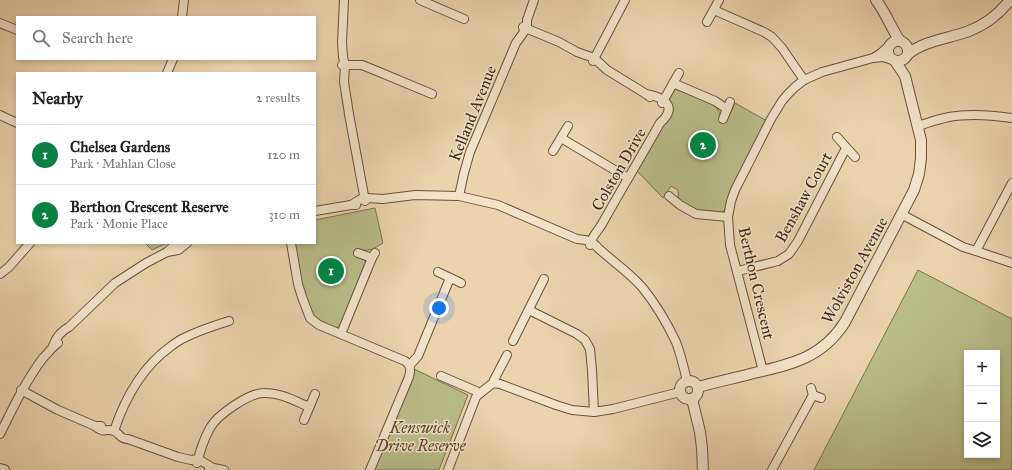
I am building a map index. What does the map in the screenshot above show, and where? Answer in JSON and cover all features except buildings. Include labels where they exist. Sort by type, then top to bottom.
[{"type":"street","points":[[182,16],[184,0]]},
{"type":"street","points":[[344,0],[342,43],[339,55],[344,64]]},
{"type":"street","points":[[420,0],[464,19]]},
{"type":"street","name":"Kelland Avenue","points":[[459,196],[470,152],[516,43],[516,37],[518,33],[525,28],[525,14],[530,9],[534,0]]},
{"type":"street","points":[[593,60],[625,0]]},
{"type":"street","points":[[707,22],[719,0]]},
{"type":"street","points":[[876,0],[901,41],[907,45],[907,55]]},
{"type":"street","points":[[891,26],[888,52],[890,58],[902,61],[914,49],[924,44],[968,32],[981,26],[994,17],[1010,0]]},
{"type":"street","points":[[714,10],[772,37],[782,48],[804,80]]},
{"type":"street","points":[[0,23],[16,30]]},
{"type":"street","points":[[525,28],[558,42],[577,52],[581,57],[593,60],[602,69],[607,70],[649,97],[658,101],[662,101],[679,73]]},
{"type":"street","points":[[889,45],[894,41],[924,44]]},
{"type":"street","name":"Berthon Crescent","points":[[873,58],[889,45]]},
{"type":"street","name":"Wolviston Avenue","points":[[905,76],[907,55]]},
{"type":"street","name":"Berthon Crescent","points":[[763,371],[730,245],[728,217],[735,190],[771,119],[788,94],[804,80],[822,72],[873,58],[882,57],[894,60]]},
{"type":"street","points":[[168,72],[172,60]]},
{"type":"street","name":"Wolviston Avenue","points":[[698,387],[791,364],[805,358],[820,349],[837,333],[845,322],[914,190],[919,174],[921,140],[918,126],[905,76],[894,60]]},
{"type":"street","points":[[344,64],[340,74],[341,79],[344,82],[364,200]]},
{"type":"street","points":[[344,64],[372,69],[432,94]]},
{"type":"street","points":[[673,83],[728,106],[723,119]]},
{"type":"street","name":"Colston Drive","points":[[592,243],[660,123],[664,113],[662,101]]},
{"type":"street","points":[[918,126],[949,117],[970,114],[994,115],[1012,118]]},
{"type":"street","points":[[0,116],[16,123]]},
{"type":"street","points":[[553,151],[568,126]]},
{"type":"street","name":"Benshaw Court","points":[[837,137],[855,157]]},
{"type":"street","points":[[561,138],[628,178]]},
{"type":"street","name":"Benshaw Court","points":[[738,271],[778,261],[789,254],[798,241],[846,148]]},
{"type":"street","points":[[976,251],[1012,183]]},
{"type":"street","points":[[316,211],[351,205],[364,200],[383,200],[415,194],[459,196],[498,205],[577,239],[580,242],[592,243],[597,252],[607,256],[622,267],[653,302],[666,322],[676,342],[688,381]]},
{"type":"street","points":[[669,196],[680,205],[696,214],[728,217]]},
{"type":"street","points":[[901,214],[963,246],[1012,263]]},
{"type":"street","points":[[0,274],[9,267],[29,244]]},
{"type":"street","points":[[0,434],[22,390],[34,370],[53,346],[59,334],[69,327],[115,283],[178,244]]},
{"type":"street","points":[[167,252],[176,251],[186,244]]},
{"type":"street","points":[[291,244],[298,284],[310,318],[319,325],[405,361],[410,365],[411,370],[409,377],[370,470]]},
{"type":"street","points":[[341,334],[373,256],[358,253]]},
{"type":"street","points":[[438,272],[461,283]]},
{"type":"street","points":[[410,365],[418,356],[450,278]]},
{"type":"street","points":[[513,341],[544,279]]},
{"type":"street","points":[[529,310],[577,334],[585,340],[590,349],[594,412]]},
{"type":"street","points":[[114,429],[131,390],[153,361],[182,339],[229,321]]},
{"type":"street","points":[[448,470],[475,401],[479,394],[493,383],[507,355]]},
{"type":"street","points":[[441,376],[479,394]]},
{"type":"street","points":[[688,381],[695,383],[698,387],[697,393],[692,399],[686,399],[680,392],[680,386],[688,381]]},
{"type":"street","points":[[493,383],[500,384],[572,410],[594,412],[613,409],[680,392]]},
{"type":"street","points":[[22,390],[58,410],[103,431],[114,429]]},
{"type":"street","points":[[197,461],[210,428],[217,418],[247,397],[266,392],[283,396],[309,407]]},
{"type":"street","points":[[304,420],[315,394]]},
{"type":"street","points":[[772,470],[815,394]]},
{"type":"street","points":[[692,399],[700,432],[703,470]]},
{"type":"street","points":[[114,429],[121,438],[128,439],[178,457],[183,461],[190,463],[197,461]]},
{"type":"street","points":[[197,461],[203,467],[224,470]]},
{"type":"street","points":[[0,469],[4,470]]},
{"type":"green space","points":[[675,89],[714,104],[720,113],[720,118],[727,120],[735,103],[767,121],[728,200],[724,212],[696,212],[679,202],[678,190],[671,186],[663,198],[637,171],[670,112],[669,100]]},
{"type":"green space","points":[[375,208],[383,243],[372,249],[359,250],[366,263],[341,325],[335,328],[313,318],[300,278],[294,244],[316,244],[316,220]]},
{"type":"green space","points":[[146,244],[165,244],[152,250]]},
{"type":"green space","points":[[918,270],[1012,319],[1012,470],[814,470]]},
{"type":"green space","name":"Kenswick Drive Reserve","points":[[414,369],[468,395],[439,470],[373,470]]},
{"type":"place","name":"Berthon Crescent Reserve","points":[[703,145]]},
{"type":"place","name":"Chelsea Gardens","points":[[331,271]]}]
